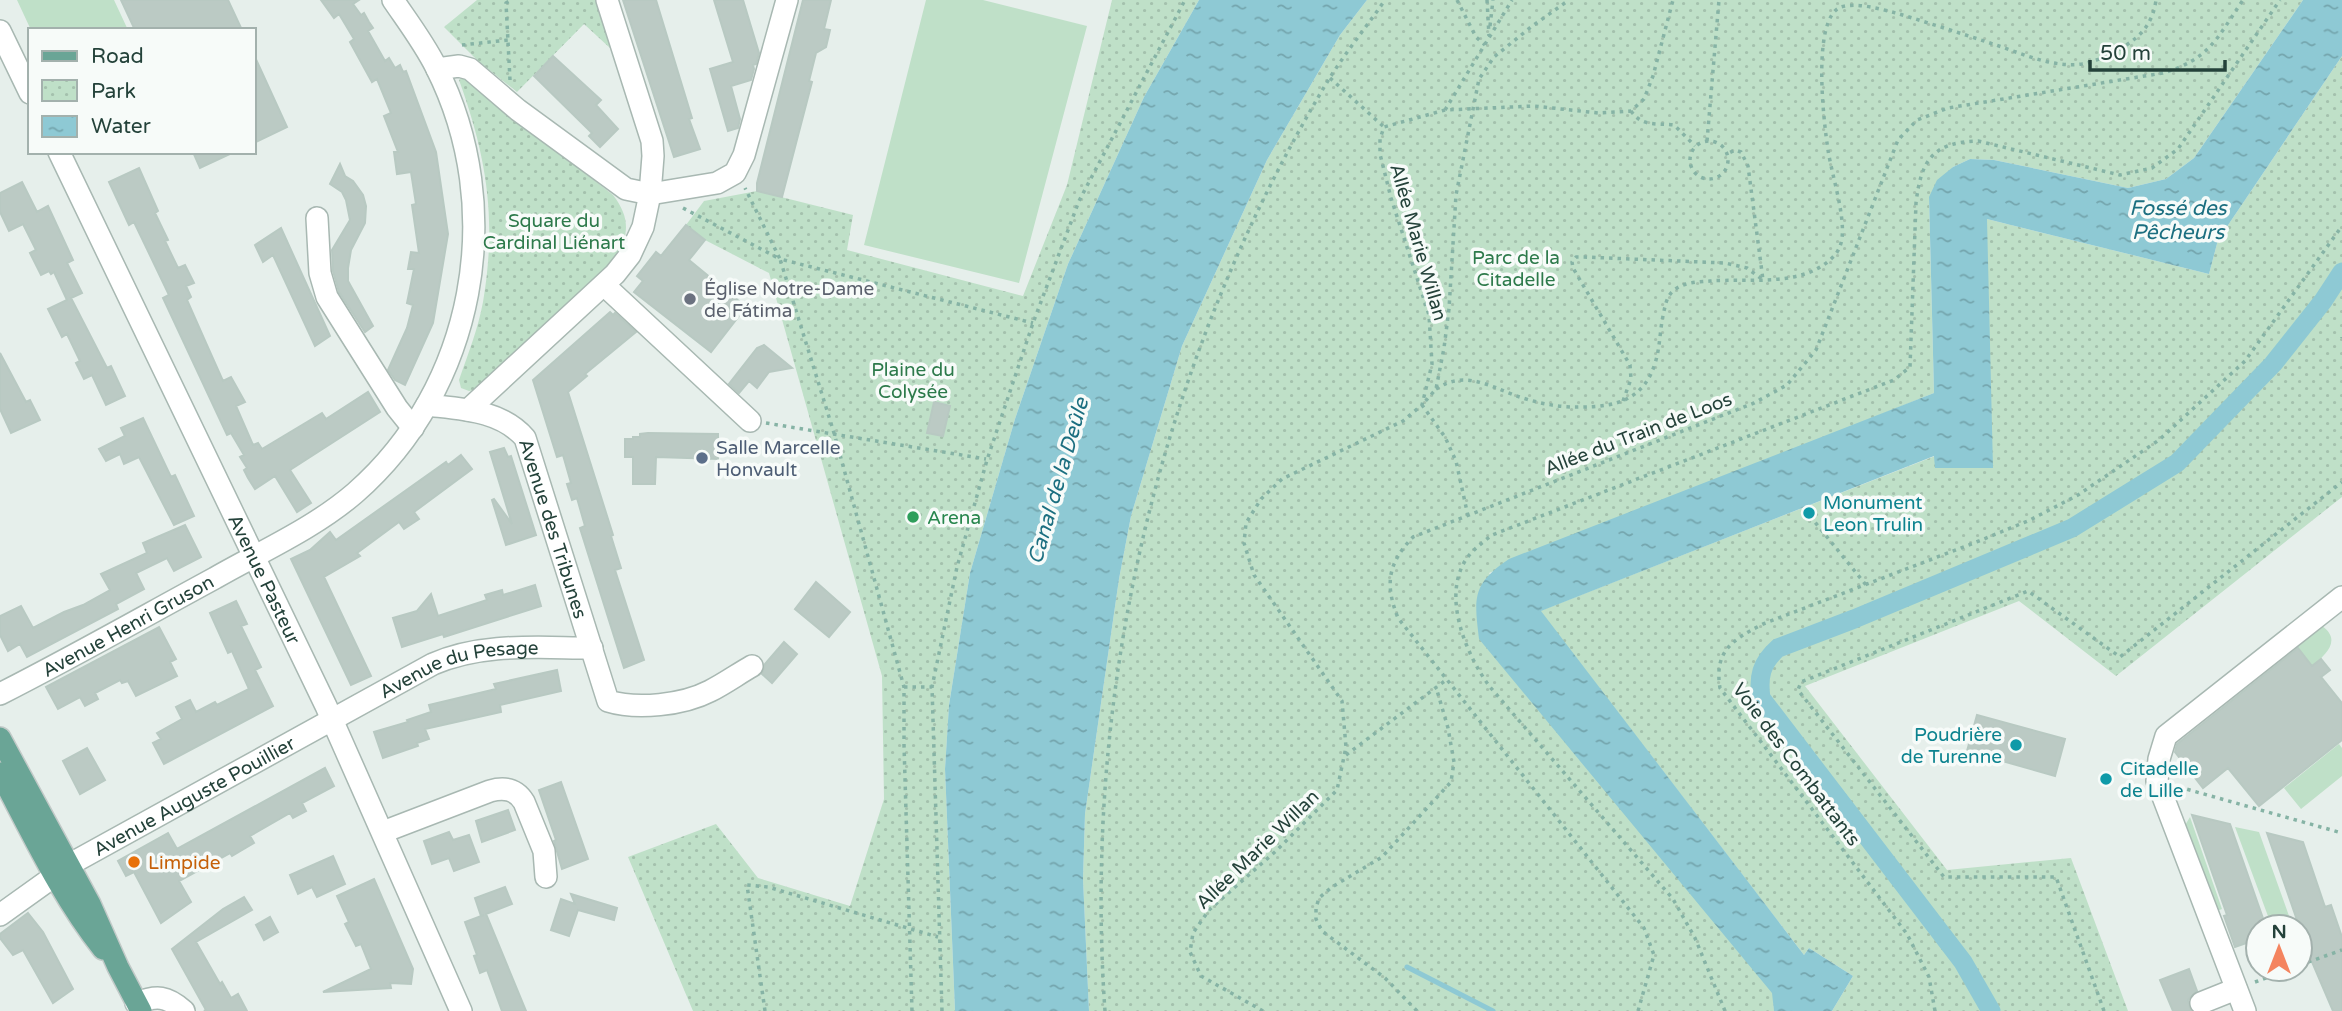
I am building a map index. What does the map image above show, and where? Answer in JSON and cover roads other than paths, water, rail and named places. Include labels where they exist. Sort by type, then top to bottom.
[{"type":"main road","points":[[0,738],[62,870],[85,927],[118,967],[139,1007]]},
{"type":"main road","points":[[0,773],[62,870]]},
{"type":"street","name":"Avenue Henri Gruson","points":[[0,694],[312,525],[347,500],[380,468],[413,428],[427,405],[448,361],[469,293],[474,258],[474,201],[469,164],[455,113],[437,69],[393,0]]},
{"type":"street","points":[[468,410],[604,285],[621,266],[637,241],[659,193],[653,172],[652,141],[607,0]]},
{"type":"street","points":[[437,69],[465,67],[509,103],[626,189],[659,193],[717,183],[735,173],[744,155],[781,3]]},
{"type":"street","points":[[0,31],[28,89]]},
{"type":"street","name":"Avenue Pasteur","points":[[60,154],[332,719],[461,1011]]},
{"type":"street","points":[[317,218],[320,273],[327,297],[397,408],[413,428]]},
{"type":"street","points":[[604,285],[750,421]]},
{"type":"street","name":"Avenue des Tribunes","points":[[427,405],[468,410],[500,419],[519,430],[525,438],[608,701],[622,705],[663,705],[708,692],[752,666]]},
{"type":"street","points":[[2245,1011],[2157,781],[2159,759],[2166,736],[2342,597]]},
{"type":"street","name":"Avenue du Pesage","points":[[332,719],[433,664],[457,655],[500,649],[592,648]]},
{"type":"street","name":"Avenue Auguste Pouillier","points":[[0,915],[62,870],[332,719]]},
{"type":"street","points":[[383,832],[490,791],[509,789],[521,796],[524,802],[544,851],[546,877]]},
{"type":"street","points":[[2201,1003],[2236,989]]},
{"type":"street","points":[[139,1007],[151,997],[163,997],[184,1011]]},
{"type":"water","name":"Canal de la Deûle","points":[[1199,0],[1367,0],[1340,35],[1267,160],[1182,346],[1131,516],[1119,579],[1085,814],[1083,879],[1089,1011],[955,1011],[945,769],[949,705],[970,573],[1015,419],[1068,264],[1144,97]]},
{"type":"water","name":"Fossé des Pêcheurs","points":[[2303,0],[2342,0],[2342,56],[2218,240],[2209,274],[1987,219],[1993,468],[1935,468],[1934,456],[1541,611],[1804,955],[1809,948],[1853,976],[1832,1011],[1774,1011],[1772,993],[1479,639],[1476,612],[1482,584],[1509,559],[1934,393],[1929,197],[1937,180],[1953,167],[1970,159],[1994,160],[2128,188],[2166,179],[2194,158]]},
{"type":"waterway","points":[[1991,1011],[1963,962],[1761,698],[1760,683],[1764,665],[1778,648],[2072,528],[2177,463],[2273,364],[2323,301],[2342,272]]},
{"type":"waterway","points":[[1407,967],[1493,1011]]},
{"type":"place","name":"Église Notre-Dame de Fátima","points":[[690,299]]},
{"type":"place","name":"Salle Marcelle Honvault","points":[[702,458]]},
{"type":"place","name":"Monument Leon Trulin","points":[[1809,513]]},
{"type":"place","name":"Arena","points":[[913,517]]},
{"type":"place","name":"Poudrière de Turenne","points":[[2016,745]]},
{"type":"place","name":"Citadelle de Lille","points":[[2106,779]]},
{"type":"place","name":"Limpide","points":[[134,862]]},
{"type":"park label","name":"Square du Cardinal Liénart","points":[[554,231]]},
{"type":"park label","name":"Parc de la Citadelle","points":[[1516,268]]},
{"type":"park label","name":"Plaine du Colysée","points":[[913,380]]}]
